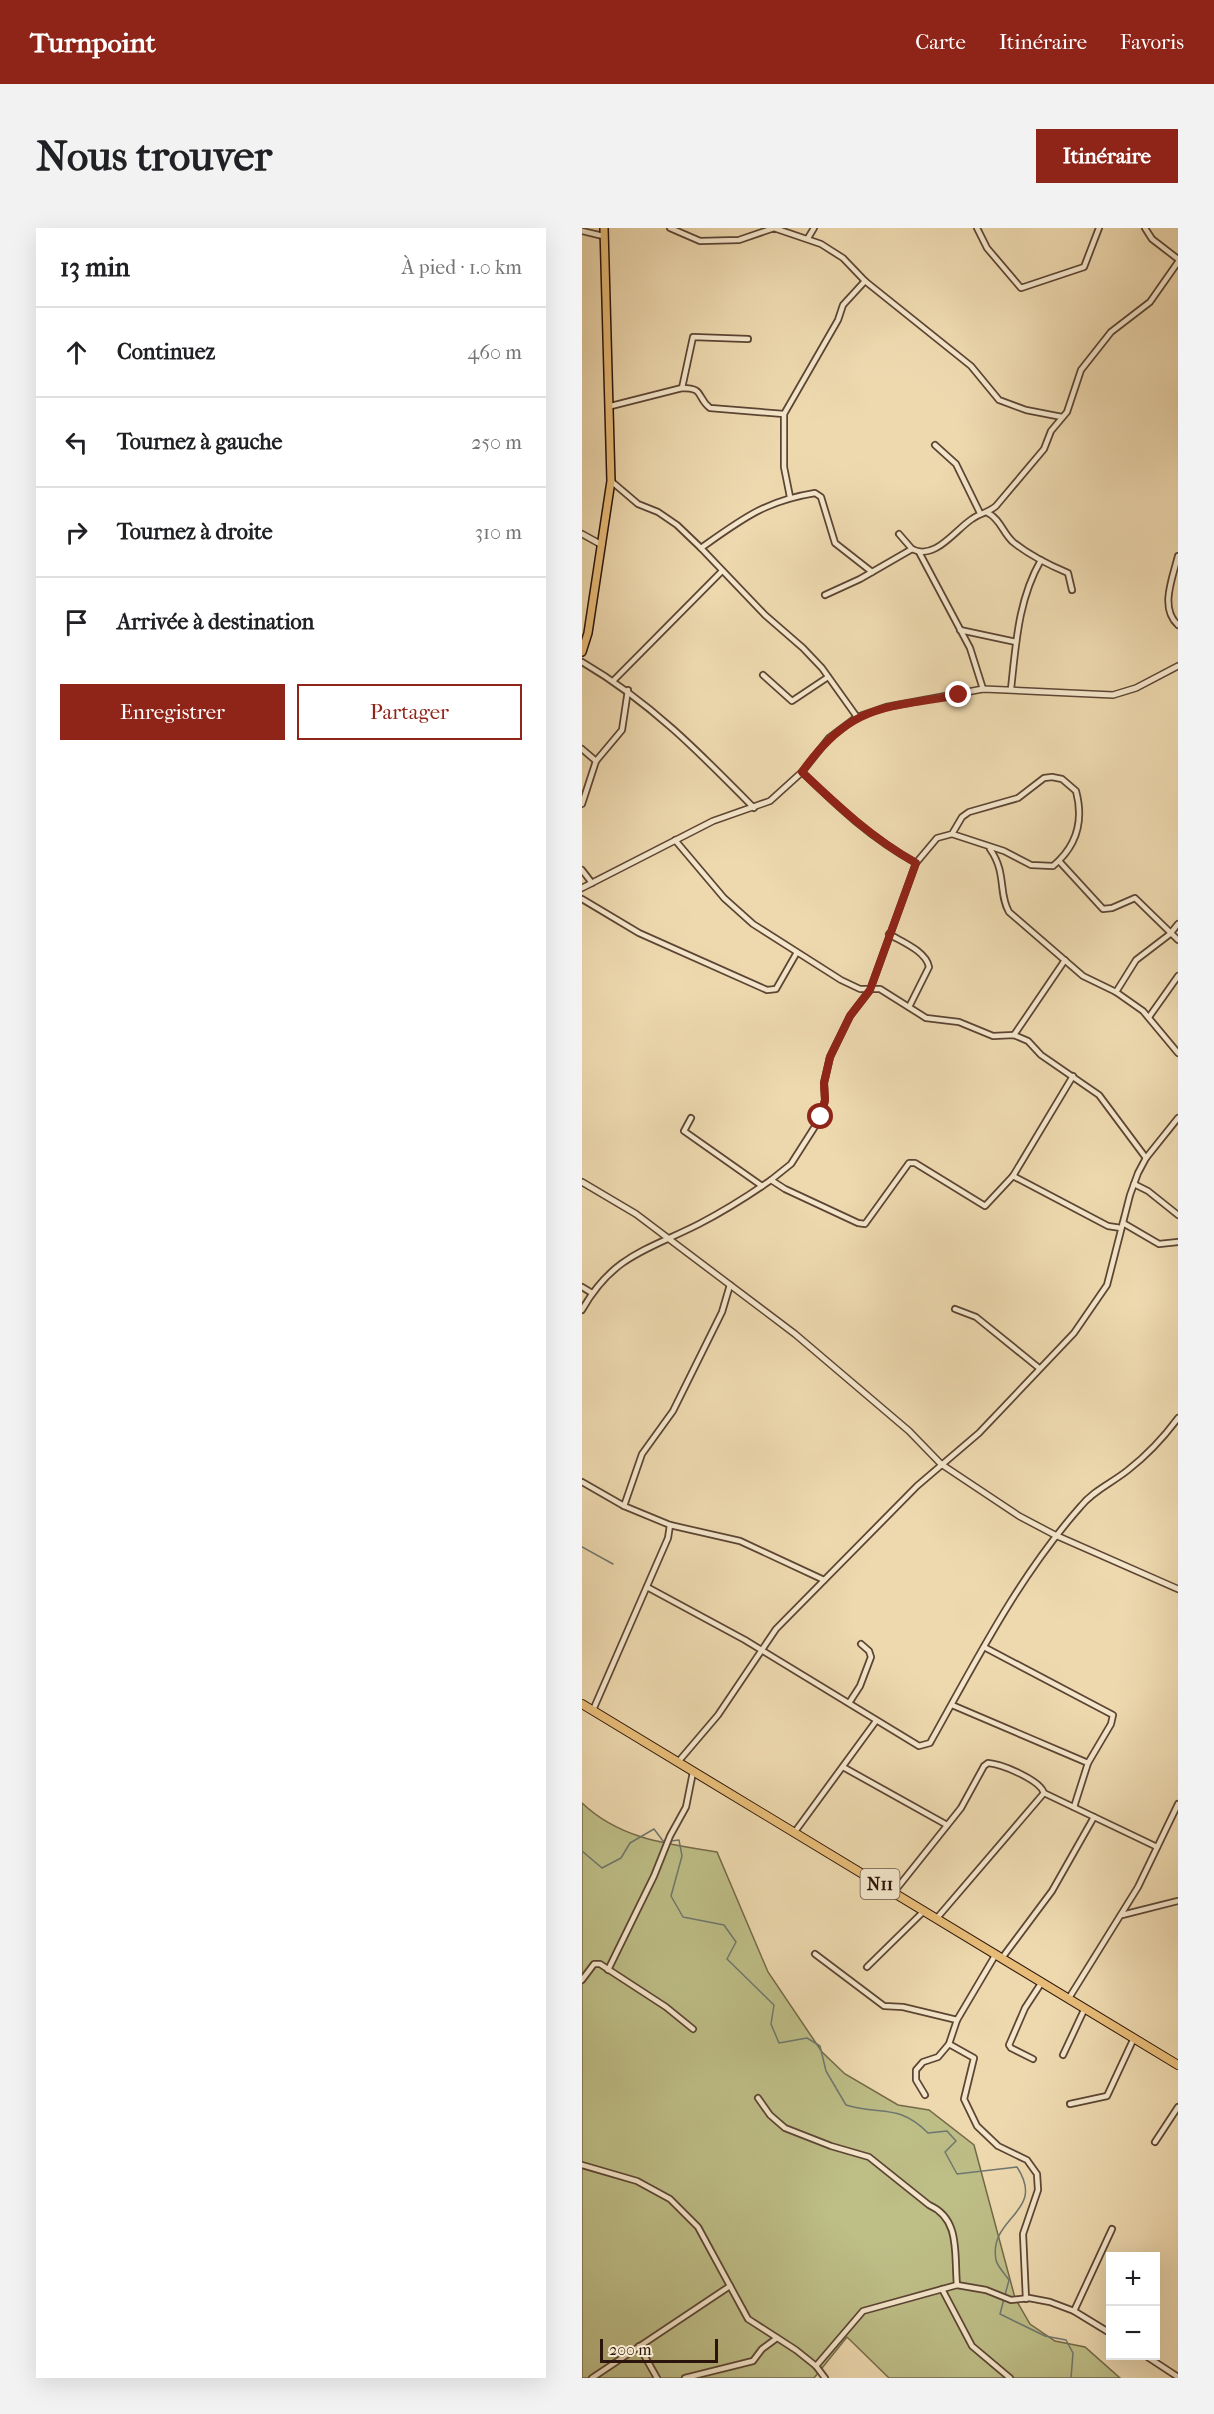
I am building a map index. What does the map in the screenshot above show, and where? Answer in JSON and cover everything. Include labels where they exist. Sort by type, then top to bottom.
[{"type":"highway","name":"N11","points":[[582,1704],[1178,2065]]},
{"type":"main road","points":[[582,652],[588,633],[611,481],[611,406],[604,232]]},
{"type":"street","points":[[670,228],[700,241],[739,240],[774,228],[808,238],[843,258],[865,281],[971,366],[999,400],[1026,410],[1062,417]]},
{"type":"street","points":[[808,238],[813,228]]},
{"type":"street","points":[[977,228],[987,248],[1022,288],[1084,267],[1099,228]]},
{"type":"street","points":[[988,513],[1037,460],[1067,412],[1081,370],[1111,332],[1150,302],[1178,261],[1152,239],[1144,228]]},
{"type":"street","points":[[582,231],[604,232]]},
{"type":"street","points":[[790,497],[784,467],[784,414],[838,320],[843,305],[865,281]]},
{"type":"street","points":[[682,388],[693,337],[748,339]]},
{"type":"street","points":[[611,406],[682,388],[697,390],[706,406],[714,409],[784,414]]},
{"type":"street","points":[[935,446],[956,464],[980,513]]},
{"type":"street","points":[[611,481],[638,504],[658,512],[677,525],[701,548],[765,615],[804,648],[857,717]]},
{"type":"street","points":[[701,548],[754,511],[790,497],[819,494],[835,543],[872,572]]},
{"type":"street","points":[[918,552],[929,550],[948,541],[960,527],[980,513],[988,513],[995,516],[1003,532],[1014,543],[1068,573],[1072,590]]},
{"type":"street","points":[[582,534],[602,545]]},
{"type":"street","points":[[899,534],[912,549],[918,552],[960,630],[969,648],[982,689]]},
{"type":"street","points":[[825,595],[912,549]]},
{"type":"street","points":[[1178,556],[1168,603],[1170,615],[1178,625]]},
{"type":"street","points":[[1011,689],[1016,642],[1025,594],[1041,560]]},
{"type":"street","points":[[614,680],[723,571]]},
{"type":"street","points":[[960,630],[1016,642]]},
{"type":"street","points":[[582,662],[628,690],[681,734],[754,808]]},
{"type":"street","points":[[582,888],[713,821],[770,801],[802,772],[821,746],[857,717],[886,707],[982,689],[1113,695],[1136,688],[1178,666]]},
{"type":"street","points":[[763,675],[792,701],[828,677]]},
{"type":"street","points":[[582,804],[596,761],[622,730],[628,690]]},
{"type":"street","points":[[582,749],[596,761]]},
{"type":"street","points":[[802,772],[859,826],[882,844],[916,863]]},
{"type":"street","points":[[582,1310],[592,1293],[628,1257],[669,1239],[762,1186],[791,1164],[821,1117],[825,1100],[824,1083],[830,1057],[850,1016],[870,990],[916,863],[937,838],[952,834],[990,849],[1000,850],[1019,861],[1042,867],[1053,866],[1076,838],[1080,824],[1077,791],[1069,783],[1052,777],[1044,778],[1018,798],[969,812],[962,817],[952,834]]},
{"type":"street","points":[[675,840],[724,898],[753,924],[796,954],[853,987],[880,989],[926,1018],[959,1022],[993,1036],[1014,1035],[1029,1041],[1041,1055],[1099,1095],[1146,1158]]},
{"type":"street","points":[[990,849],[1001,871],[1006,906],[1010,912],[1083,976],[1116,992],[1149,1017],[1178,1053]]},
{"type":"street","points":[[1059,861],[1103,909],[1112,908],[1135,898],[1178,940]]},
{"type":"street","points":[[582,870],[592,883]]},
{"type":"street","points":[[582,899],[639,933],[766,990],[776,988],[796,954]]},
{"type":"street","points":[[1116,992],[1136,960],[1170,934],[1178,924]]},
{"type":"street","points":[[889,934],[924,956],[928,962],[929,967],[909,1007]]},
{"type":"street","points":[[1014,1035],[1065,960]]},
{"type":"street","points":[[1149,1017],[1178,976]]},
{"type":"street","points":[[771,1180],[799,1196],[858,1223],[865,1224],[909,1163],[925,1167],[985,1206],[1013,1176],[1073,1076]]},
{"type":"street","points":[[691,1118],[684,1131],[762,1186]]},
{"type":"street","points":[[678,1762],[718,1715],[776,1629],[941,1464],[979,1433],[1074,1333],[1107,1285],[1134,1184],[1146,1158],[1178,1118]]},
{"type":"street","points":[[1013,1176],[1108,1226],[1122,1226],[1159,1245],[1178,1242]]},
{"type":"street","points":[[582,1182],[669,1239],[827,1360],[909,1431],[941,1464],[1019,1516],[1055,1535],[1178,1589]]},
{"type":"street","points":[[1134,1184],[1148,1191],[1178,1215]]},
{"type":"street","points":[[624,1506],[642,1454],[673,1411],[718,1321],[730,1285]]},
{"type":"street","points":[[582,1287],[592,1293]]},
{"type":"street","points":[[955,1309],[976,1317],[1040,1368]]},
{"type":"street","points":[[648,1587],[761,1650],[919,1746],[925,1747],[930,1743],[1022,1581],[1055,1535],[1094,1493],[1127,1471],[1153,1448],[1178,1418]]},
{"type":"street","points":[[582,1482],[624,1506],[670,1525],[740,1540],[824,1580]]},
{"type":"street","points":[[593,1710],[648,1587],[668,1538],[670,1525]]},
{"type":"street","points":[[849,1703],[860,1686],[871,1657],[869,1651],[861,1644]]},
{"type":"street","points":[[984,1647],[1113,1715],[1114,1719],[1088,1763],[1074,1807]]},
{"type":"street","points":[[952,1705],[1088,1763]]},
{"type":"street","points":[[794,1833],[876,1721]]},
{"type":"street","points":[[894,1892],[961,1808],[984,1766],[988,1763],[1039,1783],[1044,1792],[1157,1846]]},
{"type":"street","points":[[843,1767],[947,1825]]},
{"type":"street","points":[[608,1970],[654,1876],[670,1836],[686,1807],[693,1772]]},
{"type":"street","points":[[937,1918],[1044,1792]]},
{"type":"street","points":[[1069,1998],[1122,1915],[1178,1804]]},
{"type":"street","points":[[925,2095],[916,2080],[916,2070],[923,2062],[938,2057],[949,2044],[957,2020],[999,1956],[1052,1891],[1094,1817]]},
{"type":"street","points":[[1122,1915],[1178,1901]]},
{"type":"street","points":[[867,1967],[924,1911]]},
{"type":"street","points":[[815,1954],[884,2006],[903,2007],[957,2020]]},
{"type":"street","points":[[582,1980],[594,1964],[608,1970],[666,2007],[693,2029]]},
{"type":"street","points":[[1033,2059],[1011,2048],[1010,2045],[1025,2008],[1042,1982]]},
{"type":"street","points":[[1063,2055],[1085,2008]]},
{"type":"street","points":[[1070,2104],[1107,2096],[1134,2038]]},
{"type":"street","points":[[949,2044],[974,2058],[964,2099],[977,2126],[998,2146],[1027,2160],[1037,2174],[1038,2190],[1023,2234],[1026,2299]]},
{"type":"street","points":[[758,2098],[770,2115],[785,2128],[831,2146],[869,2157],[929,2205],[938,2209],[952,2225],[957,2285]]},
{"type":"street","points":[[1155,2142],[1178,2107]]},
{"type":"street","points":[[582,2165],[637,2181],[670,2199],[698,2227],[748,2319],[816,2366],[825,2378]]},
{"type":"street","points":[[1074,2312],[1112,2229]]},
{"type":"street","points":[[816,2366],[863,2311],[957,2285],[986,2290],[1011,2300],[1050,2302],[1074,2312],[1106,2331]]},
{"type":"street","points":[[592,2378],[730,2286]]},
{"type":"street","points":[[942,2289],[972,2346],[1010,2378]]},
{"type":"street","points":[[685,2378],[753,2361],[762,2349],[777,2338]]},
{"type":"street","points":[[639,2346],[657,2378]]},
{"type":"street","points":[[1153,2360],[1178,2378]]},
{"type":"green space","points":[[582,1803],[612,1825],[628,1832],[662,1842],[717,1852],[768,1972],[822,2052],[845,2074],[898,2105],[929,2110],[974,2145],[1015,2298],[1030,2324],[1055,2341],[1085,2347],[1120,2378],[889,2378],[847,2337],[814,2378],[582,2378]]},
{"type":"waterway","points":[[582,1547],[613,1564]]},
{"type":"waterway","points":[[582,1851],[602,1868],[621,1858],[630,1843],[654,1829],[663,1841],[666,1841]]},
{"type":"waterway","points":[[671,1841],[679,1840],[682,1856],[671,1896],[683,1917],[724,1925],[736,1942],[727,1959],[774,2005],[771,2024],[779,2043],[807,2038],[820,2046],[826,2071],[846,2105],[898,2114],[928,2133],[947,2131],[956,2141],[945,2152],[957,2174],[1017,2167],[1024,2182],[1025,2195],[1021,2205],[1000,2233],[996,2245],[996,2260],[1009,2280],[1000,2314],[1045,2336],[1066,2340],[1073,2353],[1071,2378]]},
{"type":"route","points":[[821,1117],[825,1100],[824,1083],[830,1057],[850,1016],[870,990],[903,893],[916,863],[882,844],[851,819],[802,772],[821,746],[857,717],[886,707],[959,695]]}]
